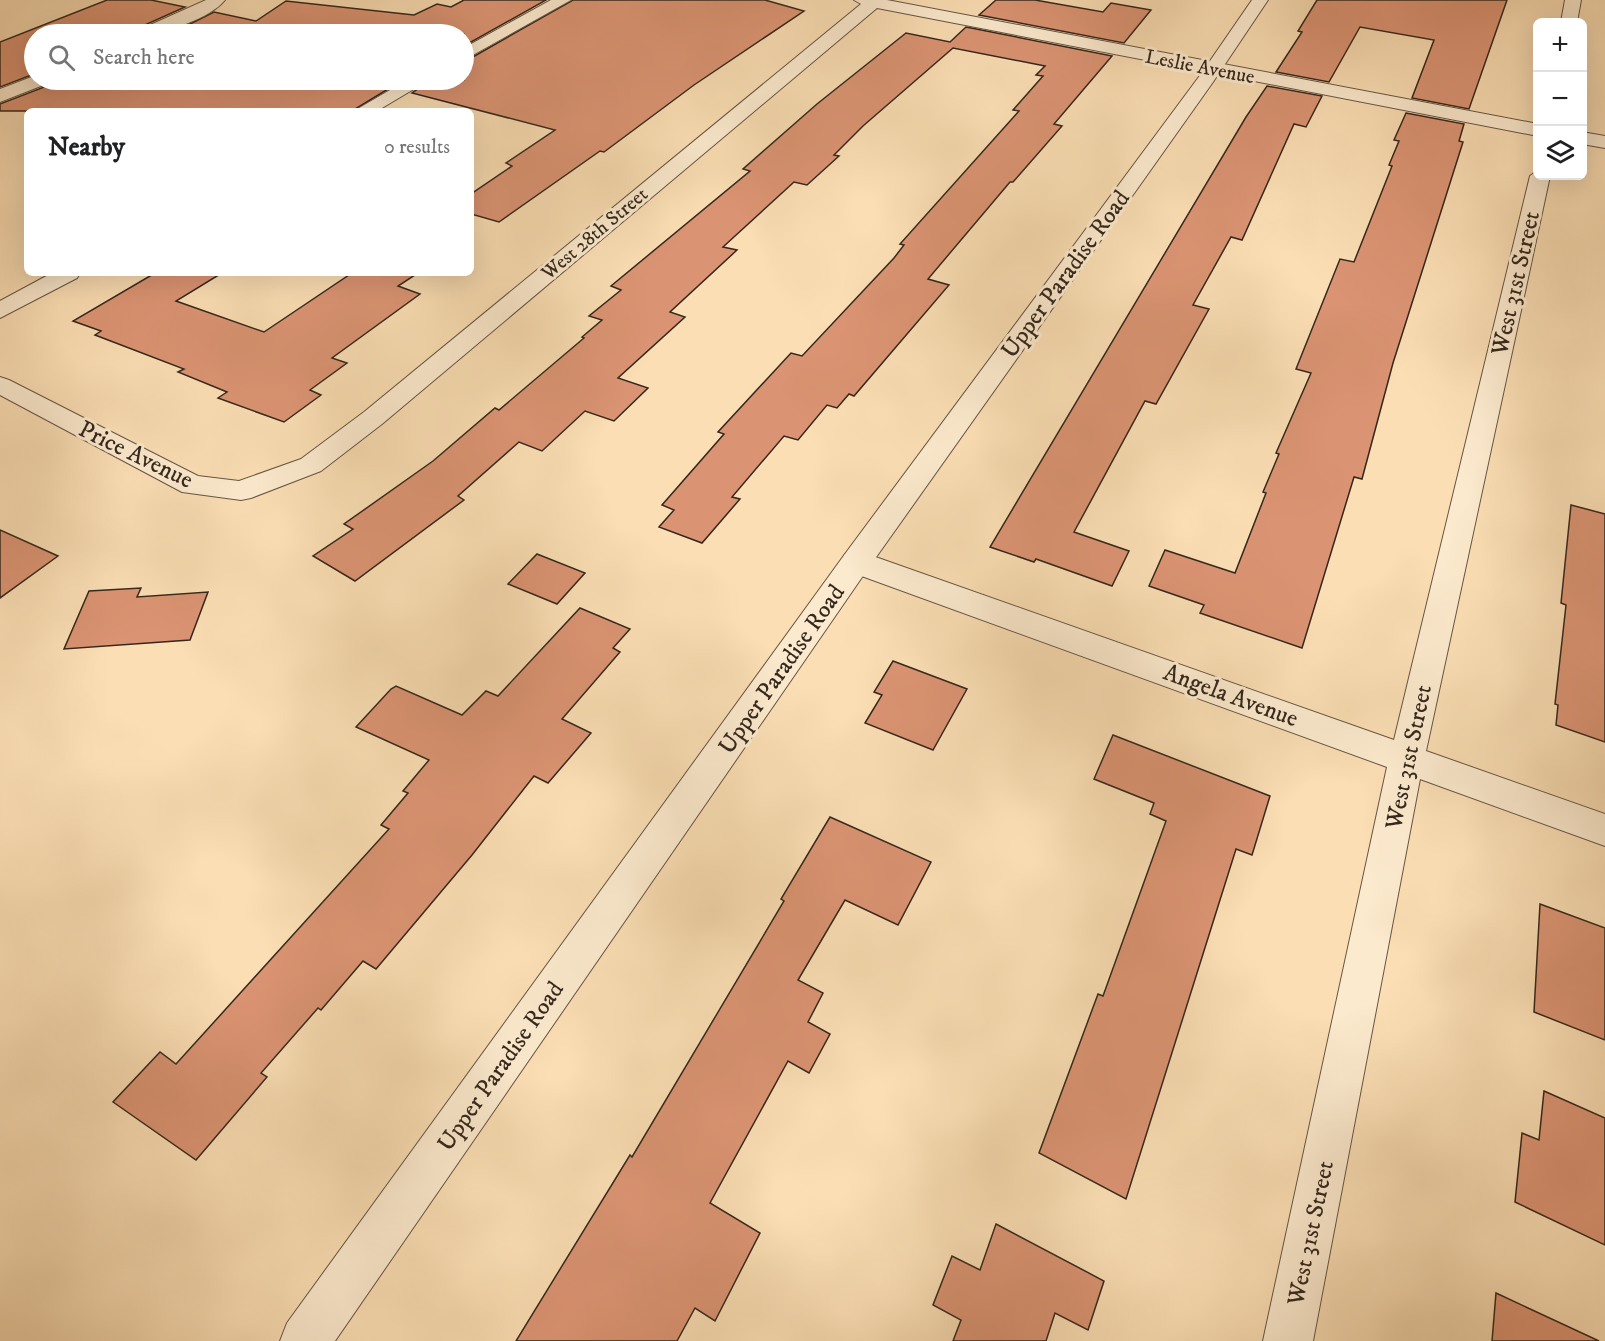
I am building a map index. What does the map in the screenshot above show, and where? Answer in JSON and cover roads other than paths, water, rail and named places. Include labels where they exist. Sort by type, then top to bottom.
[{"type":"street","points":[[169,24],[204,9],[217,0]]},
{"type":"street","points":[[474,49],[563,0]]},
{"type":"street","name":"Upper Paradise Road","points":[[305,1341],[856,562],[1260,0]]},
{"type":"street","points":[[1570,18],[1573,0]]},
{"type":"street","name":"Leslie Avenue","points":[[870,1],[1533,129]]},
{"type":"street","name":"West 28th Street","points":[[311,465],[373,418],[870,1]]},
{"type":"street","points":[[0,96],[24,86]]},
{"type":"street","points":[[369,108],[402,90]]},
{"type":"street","points":[[1587,139],[1605,142]]},
{"type":"street","name":"West 31st Street","points":[[1288,1341],[1407,757],[1539,180]]},
{"type":"street","points":[[0,311],[64,276]]},
{"type":"street","name":"Price Avenue","points":[[0,385],[192,485],[241,491],[311,465]]},
{"type":"street","name":"Angela Avenue","points":[[856,562],[1407,757],[1605,830]]}]
